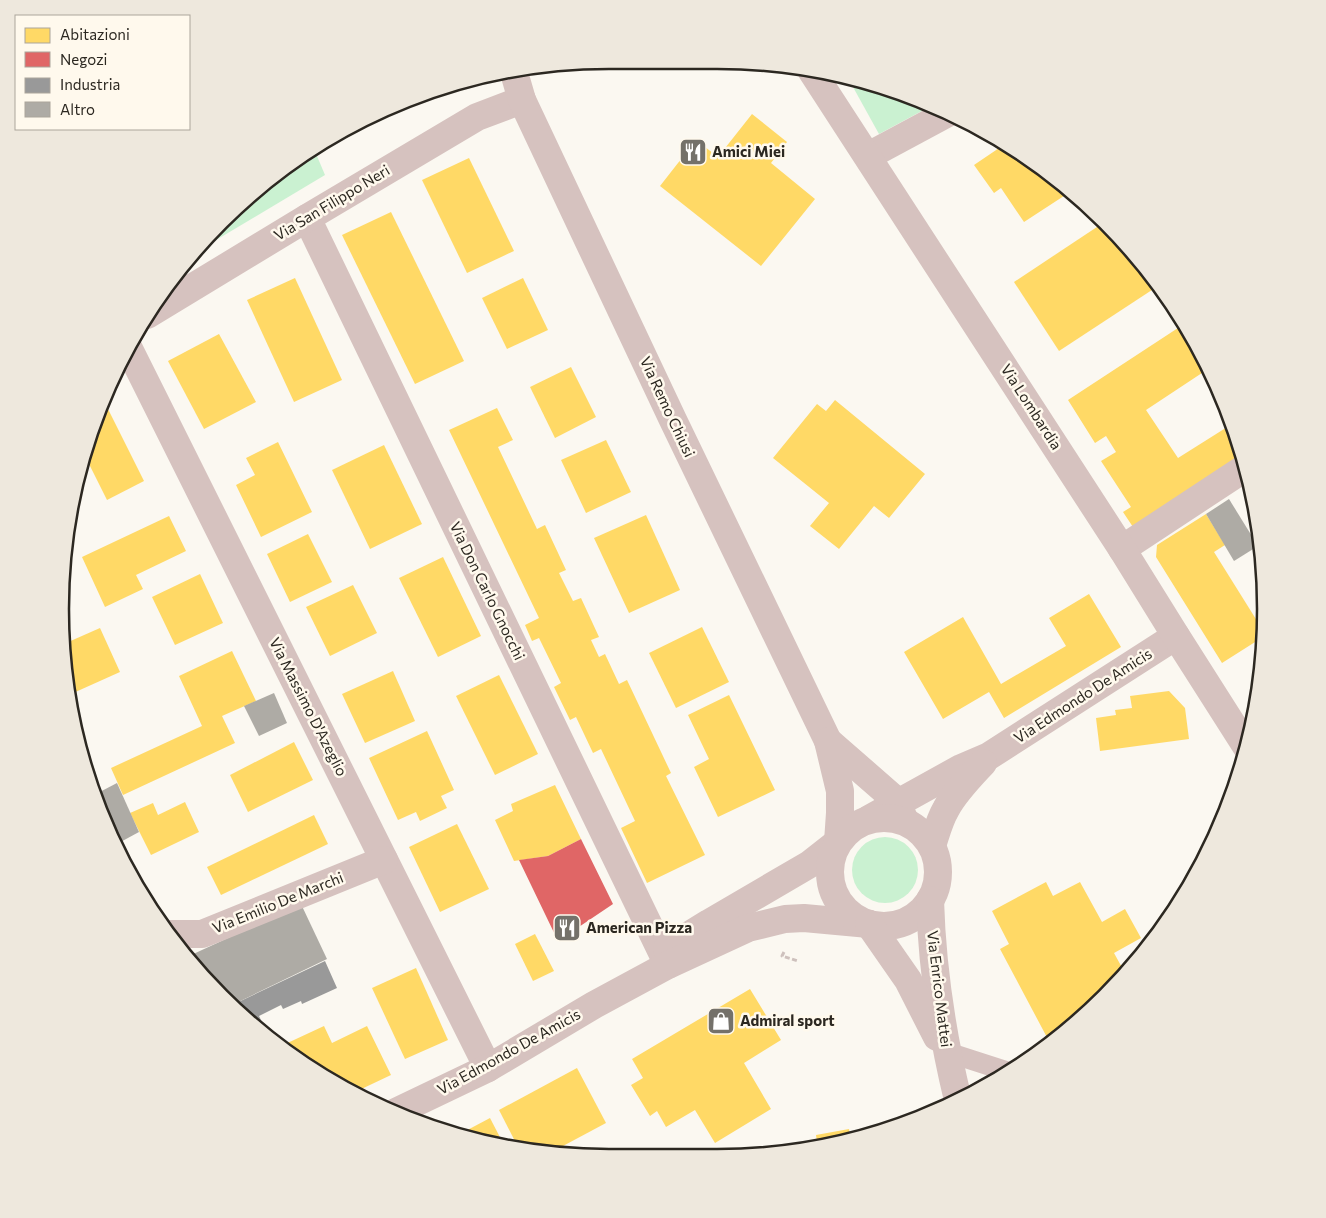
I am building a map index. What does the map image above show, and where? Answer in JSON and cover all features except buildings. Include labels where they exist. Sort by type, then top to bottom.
[{"type":"street","name":"Via Remo Chiusi","points":[[518,77],[522,100],[669,412],[828,741],[840,791],[838,842]]},
{"type":"street","name":"Via Lombardia","points":[[817,78],[1122,549],[1241,739]]},
{"type":"street","name":"Via San Filippo Neri","points":[[162,306],[477,117],[522,100]]},
{"type":"street","points":[[868,156],[940,117]]},
{"type":"street","name":"Via Don Carlo Gnocchi","points":[[307,218],[665,959]]},
{"type":"street","name":"Via Massimo D'Azeglio","points":[[132,355],[488,1068]]},
{"type":"street","points":[[1122,549],[1240,472]]},
{"type":"street","name":"Via Edmondo De Amicis","points":[[901,812],[961,768],[989,756],[1176,636]]},
{"type":"street","name":"Via Remo Chiusi","points":[[828,741],[876,782],[901,812]]},
{"type":"street","name":"Via Edmondo De Amicis","points":[[932,846],[946,808],[989,756]]},
{"type":"street","points":[[901,812],[932,846],[938,864],[938,883],[928,905],[913,918],[894,926],[875,926],[857,920],[846,912],[834,896],[829,878],[830,859],[838,842],[852,827],[869,819],[888,817],[901,812]]},
{"type":"street","name":"Via Edmondo De Amicis","points":[[403,1109],[488,1068],[594,1005],[665,959],[709,923],[810,864],[838,842]]},
{"type":"street","name":"Via Emilio De Marchi","points":[[177,934],[202,934],[384,860]]},
{"type":"street","name":"Via Enrico Mattei","points":[[930,900],[934,967],[952,1077]]},
{"type":"street","name":"Via Edmondo De Amicis","points":[[665,959],[748,928],[785,918],[869,924]]},
{"type":"street","name":"Via Enrico Mattei","points":[[869,924],[908,980],[934,1029],[952,1077]]},
{"type":"lane","points":[[952,1077],[993,1073]]},
{"type":"path","points":[[786,948],[782,956],[798,961]]},
{"type":"green space","points":[[852,86],[891,97],[924,110],[879,134]]},
{"type":"green space","points":[[317,155],[325,175],[214,241],[227,227],[280,180]]},
{"type":"green space","points":[[885,837],[898,839],[913,852],[916,857],[918,870],[916,883],[903,898],[898,901],[885,903],[872,901],[857,888],[854,883],[852,870],[854,857],[867,842],[872,839]]},
{"type":"place","name":"Amici Miei","points":[[693,152]]},
{"type":"place","name":"American Pizza","points":[[567,928]]},
{"type":"place","name":"Admiral sport","points":[[721,1021]]}]
